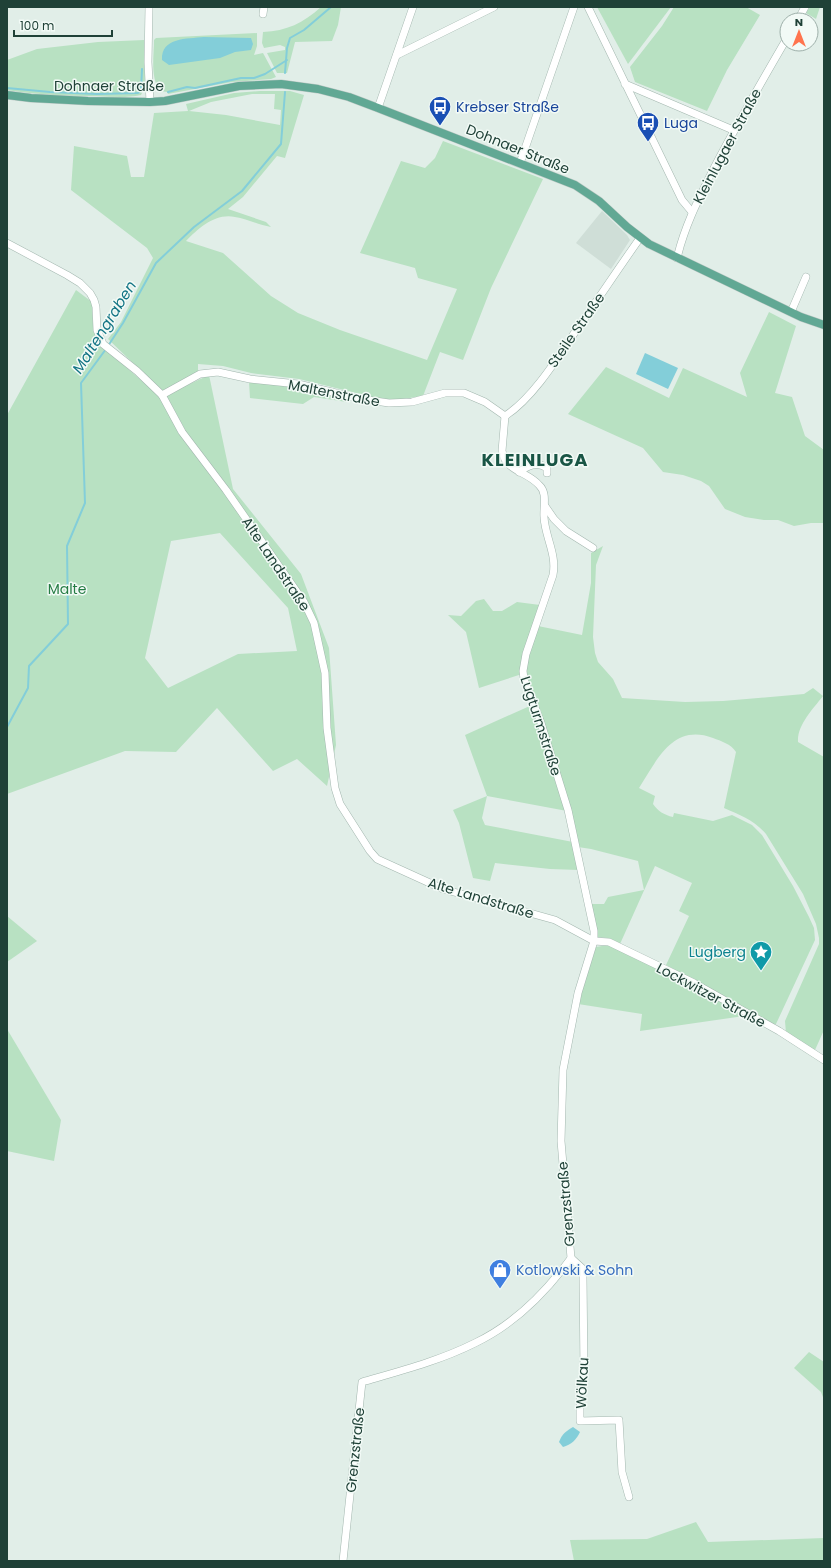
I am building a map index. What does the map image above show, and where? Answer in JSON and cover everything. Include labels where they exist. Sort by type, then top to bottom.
[{"type":"main road","name":"Dohnaer Straße","points":[[7,95],[31,98],[88,101],[150,102],[239,86],[281,84],[318,89],[334,93],[378,108],[575,186],[599,201],[640,238],[678,258],[791,312],[824,325]]},
{"type":"street","points":[[149,7],[148,62],[150,102]]},
{"type":"street","points":[[378,108],[413,7]]},
{"type":"street","points":[[397,55],[494,7]]},
{"type":"street","points":[[520,163],[574,7]]},
{"type":"street","points":[[588,7],[682,200],[692,212]]},
{"type":"street","name":"Kleinlugaer Straße","points":[[678,258],[683,236],[692,212],[734,130],[779,52]]},
{"type":"street","points":[[625,84],[734,130]]},
{"type":"street","name":"Steile Straße","points":[[505,416],[526,399],[556,360],[640,238]]},
{"type":"street","name":"Alte Landstraße","points":[[7,243],[80,283],[94,300],[97,330],[100,338],[107,347],[137,371],[162,394],[182,432],[226,490],[304,602],[312,617],[325,673],[327,728],[334,788],[340,804],[370,851],[377,859],[443,889],[555,920],[594,941]]},
{"type":"street","points":[[791,312],[806,277]]},
{"type":"street","name":"Maltenstraße","points":[[162,394],[200,374],[218,372],[250,379],[298,384],[361,399],[389,403],[412,402],[445,393],[464,393],[485,402],[505,416]]},
{"type":"street","points":[[505,416],[503,456],[507,464],[519,472],[532,464],[542,465],[547,468],[547,473]]},
{"type":"street","name":"Lugturmstraße","points":[[519,472],[539,484],[542,489],[545,506],[544,518],[553,550],[554,568],[526,654],[523,671],[525,683],[541,723],[568,810],[594,931],[594,941]]},
{"type":"street","points":[[545,506],[562,527],[593,548]]},
{"type":"street","name":"Lockwitzer Straße","points":[[594,941],[609,942],[694,983],[778,1031],[824,1060]]},
{"type":"street","name":"Grenzstraße","points":[[343,1561],[362,1382],[449,1355],[476,1343],[502,1327],[534,1301],[558,1277],[571,1258],[560,1141],[563,1070],[578,993],[594,941]]},
{"type":"street","name":"Wölkau","points":[[571,1258],[582,1268],[583,1277],[584,1372],[580,1398],[580,1421],[619,1420],[622,1472],[628,1497]]},
{"type":"shaded area","points":[[602,211],[627,235],[630,240],[611,269],[576,243]]},
{"type":"green space","points":[[321,7],[341,7],[338,25],[332,41],[295,42],[287,73],[277,73],[267,53],[285,50],[285,47],[280,45],[264,48],[262,43],[263,32],[280,30],[301,22]]},
{"type":"green space","points":[[597,7],[671,7],[628,64]]},
{"type":"green space","points":[[674,7],[746,7],[760,15],[727,70],[707,111],[635,82],[630,67],[662,26]]},
{"type":"green space","points":[[810,7],[820,7],[818,12],[807,12]]},
{"type":"green space","points":[[257,33],[257,46],[254,55],[263,53],[276,77],[271,79],[232,82],[168,94],[167,92],[160,91],[155,79],[153,66],[154,40],[156,38]]},
{"type":"green space","points":[[144,40],[145,87],[141,95],[119,97],[63,95],[7,90],[7,60],[37,49],[98,42]]},
{"type":"green space","points":[[290,91],[304,95],[285,158],[277,156],[243,197],[228,209],[266,222],[271,227],[235,217],[221,217],[214,219],[196,231],[186,241],[223,253],[271,296],[298,313],[340,330],[427,360],[457,289],[418,278],[415,268],[360,253],[401,161],[425,168],[435,158],[443,141],[543,179],[491,288],[463,360],[440,352],[423,396],[389,401],[299,379],[251,373],[223,366],[198,364],[198,372],[166,391],[161,390],[108,339],[121,322],[153,258],[147,248],[71,190],[74,146],[127,156],[131,177],[144,177],[154,113],[188,111],[186,104],[234,93]],"holes":[[[252,94],[275,94],[274,109],[281,110],[280,125],[226,115],[189,111],[211,102]]]},
{"type":"green space","name":"Malte","points":[[76,290],[92,302],[93,325],[101,345],[160,397],[188,435],[166,395],[209,375],[233,489],[301,574],[329,648],[336,745],[327,786],[297,759],[273,771],[217,708],[176,752],[125,751],[7,794],[7,415]],"holes":[[[220,533],[288,608],[297,651],[238,654],[168,688],[145,658],[171,541]]]},
{"type":"green space","points":[[769,312],[796,326],[775,393],[792,397],[805,436],[824,450],[824,523],[811,523],[794,526],[778,520],[764,520],[745,517],[725,509],[709,486],[701,481],[683,475],[663,472],[643,448],[568,414],[606,367],[669,398],[683,368],[747,397],[740,373]]},
{"type":"green space","points":[[249,382],[298,388],[348,398],[347,402],[314,397],[303,404],[250,398]]},
{"type":"green space","points":[[603,546],[596,565],[593,637],[595,653],[598,662],[613,679],[622,698],[685,702],[723,701],[804,694],[813,688],[823,696],[803,723],[798,736],[798,742],[824,757],[824,1030],[815,1050],[786,1033],[785,1021],[819,944],[816,924],[803,894],[766,834],[752,821],[724,808],[736,752],[726,743],[699,735],[687,736],[677,740],[660,756],[639,788],[655,796],[653,804],[657,809],[673,817],[674,813],[713,821],[732,815],[752,825],[762,835],[793,886],[814,928],[815,940],[776,1024],[770,1025],[666,965],[689,916],[679,911],[692,883],[655,866],[620,944],[608,938],[597,937],[590,904],[604,904],[608,897],[644,890],[638,861],[578,847],[527,682],[526,659],[538,626],[582,635],[591,583],[591,553]]},
{"type":"green space","points":[[484,599],[493,611],[502,611],[517,602],[540,605],[522,674],[479,688],[466,632],[448,615],[461,616],[476,601]]},
{"type":"green space","points":[[532,705],[567,811],[487,796],[465,735]]},
{"type":"green space","points":[[487,796],[482,818],[485,825],[573,842],[579,870],[550,869],[495,863],[490,881],[473,878],[459,823],[453,810]]},
{"type":"green space","points":[[7,916],[37,941],[7,962]]},
{"type":"green space","points":[[608,945],[693,986],[744,1016],[640,1031],[642,1014],[578,1004],[596,947]]},
{"type":"green space","points":[[7,1029],[61,1120],[54,1161],[7,1151]]},
{"type":"green space","points":[[809,1352],[824,1362],[824,1400],[821,1392],[794,1368]]},
{"type":"green space","points":[[696,1522],[708,1542],[824,1538],[824,1561],[574,1561],[570,1540],[647,1539]]},
{"type":"water","points":[[204,37],[251,38],[253,44],[251,50],[235,52],[220,58],[169,65],[162,60],[163,52],[170,43],[183,39]]},
{"type":"water","points":[[645,353],[678,368],[668,389],[636,374]]},
{"type":"water","points":[[573,1427],[580,1432],[579,1435],[571,1443],[563,1447],[559,1442],[560,1439],[564,1433]]},
{"type":"waterway","name":"Maltengraben","points":[[285,73],[287,48],[290,38],[304,30],[331,7]]},
{"type":"waterway","points":[[168,92],[187,87],[195,88],[241,78],[254,78],[265,74],[287,60]]},
{"type":"waterway","points":[[7,88],[97,94],[138,93],[141,91],[142,69]]},
{"type":"waterway","name":"Maltengraben","points":[[108,346],[123,323],[156,263],[194,227],[242,191],[281,144],[285,92]]},
{"type":"waterway","name":"Maltengraben","points":[[7,727],[28,688],[29,666],[68,624],[67,546],[85,503],[81,383],[106,349]]},
{"type":"place","name":"Krebser Straße","points":[[440,126]]},
{"type":"place","name":"Luga","points":[[648,142]]},
{"type":"place","name":"Lugberg","points":[[761,972]]},
{"type":"place","name":"Kotlowski & Sohn","points":[[500,1290]]},
{"type":"district","name":"KLEINLUGA","points":[[535,459]]}]
